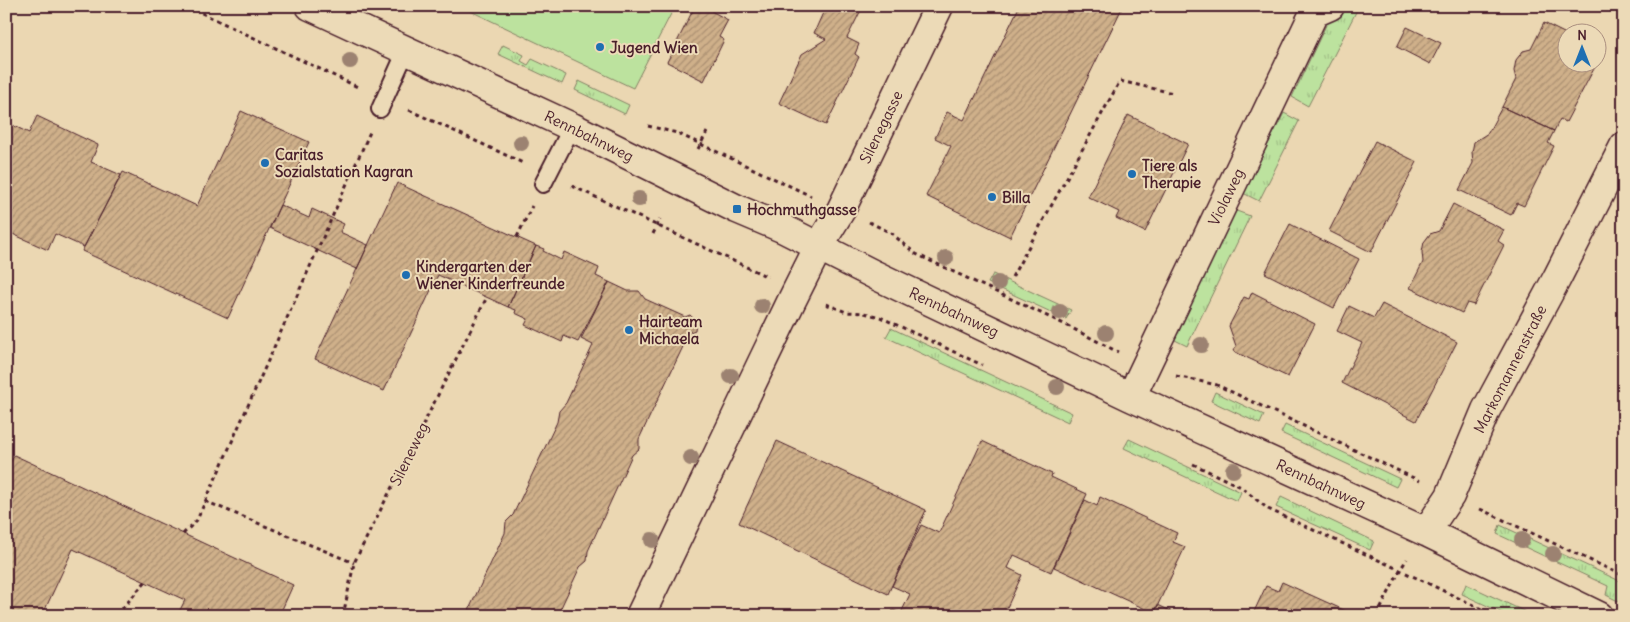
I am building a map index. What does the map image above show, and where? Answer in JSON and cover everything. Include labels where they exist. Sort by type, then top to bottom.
[{"type":"street","name":"Rennbahnweg","points":[[310,6],[572,127],[737,209],[819,246],[875,275],[1131,397],[1426,532],[1599,616]]},
{"type":"street","name":"Silenegasse","points":[[819,246],[841,210],[939,6]]},
{"type":"street","name":"Violaweg","points":[[1131,397],[1317,8]]},
{"type":"street","name":"Markomannenstraße","points":[[1426,532],[1450,496],[1486,410],[1557,278],[1624,146]]},
{"type":"street","points":[[640,616],[819,246]]},
{"type":"lane","points":[[382,104],[406,51]]},
{"type":"lane","points":[[545,179],[572,127]]},
{"type":"path","points":[[187,6],[382,104],[545,179],[769,278]]},
{"type":"path","points":[[1012,277],[1120,81],[1174,92]]},
{"type":"path","points":[[183,534],[197,520],[382,104]]},
{"type":"path","points":[[698,149],[707,132]]},
{"type":"path","points":[[517,237],[545,179]]},
{"type":"path","points":[[653,234],[660,219]]},
{"type":"path","points":[[861,219],[891,233],[916,254],[1066,325],[1126,356]]},
{"type":"path","name":"Sileneweg","points":[[342,616],[354,563],[487,297]]},
{"type":"path","points":[[819,301],[836,309],[872,314],[880,317],[988,368]]},
{"type":"path","points":[[1172,375],[1217,385],[1428,485]]},
{"type":"path","points":[[1186,461],[1241,487],[1268,509],[1496,616]]},
{"type":"path","points":[[205,501],[354,563]]},
{"type":"path","points":[[1473,506],[1624,576]]},
{"type":"path","points":[[1377,616],[1400,570],[1426,532]]},
{"type":"path","points":[[118,616],[146,581]]},
{"type":"green space","name":"Jugend Wien","points":[[460,6],[675,6],[633,88]]},
{"type":"green space","points":[[1359,6],[1308,106],[1292,97],[1327,23],[1343,11]]},
{"type":"green space","points":[[503,45],[524,55],[521,61],[528,65],[532,59],[566,75],[562,84],[498,54]]},
{"type":"green space","points":[[579,81],[629,105],[625,114],[575,90]]},
{"type":"green space","points":[[1284,113],[1299,121],[1259,201],[1243,193]]},
{"type":"green space","points":[[1234,210],[1250,216],[1187,346],[1169,337]]},
{"type":"green space","points":[[993,274],[1071,310],[1066,319],[988,283]]},
{"type":"green space","points":[[891,328],[1072,413],[1068,422],[886,337]]},
{"type":"green space","points":[[1215,392],[1264,415],[1260,424],[1211,401]]},
{"type":"green space","points":[[1285,425],[1400,479],[1396,487],[1281,433]]},
{"type":"green space","points":[[1129,439],[1241,492],[1237,501],[1124,448]]},
{"type":"green space","points":[[1281,497],[1374,541],[1370,550],[1276,507]]},
{"type":"green space","points":[[1500,525],[1624,583],[1624,604],[1606,595],[1608,586],[1497,534]]},
{"type":"green space","points":[[1466,584],[1534,616],[1509,616],[1462,594]]},
{"type":"building","points":[[695,6],[702,6],[728,20],[719,37],[724,40],[704,81],[667,62]]},
{"type":"building","points":[[826,6],[863,6],[847,38],[859,44],[855,54],[859,57],[826,125],[779,103],[802,54],[826,39],[814,33]]},
{"type":"building","points":[[1012,6],[1123,6],[1010,237],[926,196],[951,146],[935,138],[947,112],[964,120],[1018,9]]},
{"type":"building","points":[[1544,23],[1558,30],[1558,72],[1592,72],[1566,122],[1560,119],[1554,131],[1502,107],[1516,79],[1514,71],[1516,60],[1523,51],[1531,49]]},
{"type":"building","points":[[1407,27],[1441,43],[1430,64],[1397,47]]},
{"type":"building","points":[[1502,107],[1554,131],[1548,143],[1554,146],[1524,206],[1517,203],[1511,215],[1459,190],[1473,163],[1472,152],[1474,142],[1488,133]]},
{"type":"building","points":[[241,111],[309,142],[228,318],[82,251],[123,172],[197,206]]},
{"type":"building","points":[[1128,115],[1188,144],[1145,232],[1116,218],[1119,212],[1088,197]]},
{"type":"building","points":[[37,116],[98,145],[91,162],[121,175],[84,247],[55,234],[48,250],[6,231],[6,122],[29,133]]},
{"type":"building","points":[[1375,141],[1417,162],[1371,252],[1329,231]]},
{"type":"building","points":[[397,183],[536,246],[508,307],[438,275],[384,391],[315,359]]},
{"type":"building","points":[[1453,204],[1504,230],[1498,241],[1504,245],[1474,305],[1467,303],[1462,313],[1410,288],[1423,262],[1424,242],[1430,234],[1439,231]]},
{"type":"building","points":[[280,205],[309,218],[312,209],[344,224],[340,232],[368,245],[357,269],[270,228]]},
{"type":"building","points":[[1290,224],[1359,259],[1334,308],[1265,273]]},
{"type":"building","points":[[536,246],[561,260],[564,252],[599,268],[596,276],[609,282],[578,342],[564,336],[562,342],[525,325],[528,319],[515,313],[516,310],[508,307]]},
{"type":"building","points":[[609,282],[628,291],[639,291],[645,299],[685,317],[690,315],[696,321],[695,330],[690,332],[639,439],[639,449],[632,455],[588,551],[587,561],[580,567],[557,616],[466,616],[505,533],[506,522],[513,515],[557,422],[559,411],[566,403],[593,345],[581,339]]},
{"type":"building","points":[[1252,292],[1315,324],[1288,377],[1233,351],[1236,346],[1229,326],[1244,297],[1249,299]]},
{"type":"building","points":[[1382,304],[1457,342],[1416,421],[1342,383],[1362,343],[1337,331],[1349,306],[1374,318]]},
{"type":"building","points":[[777,441],[926,510],[888,594],[739,523]]},
{"type":"building","points":[[982,441],[1052,474],[1051,477],[1087,494],[1051,572],[1014,555],[1008,568],[1022,575],[1003,616],[890,616],[893,610],[901,613],[910,594],[892,586],[921,525],[939,533]]},
{"type":"building","points":[[14,455],[293,585],[279,616],[177,616],[185,600],[73,549],[42,616],[6,616],[6,471]]},
{"type":"building","points":[[1100,497],[1177,533],[1173,542],[1185,547],[1154,613],[1054,567],[1085,500],[1097,506]]},
{"type":"building","points":[[1282,582],[1357,616],[1252,616],[1266,586],[1278,591]]},
{"type":"building","points":[[1158,605],[1181,616],[1153,616]]},
{"type":"building","points":[[1185,608],[1201,616],[1181,616]]},
{"type":"place","name":"Jugend Wien","points":[[600,47]]},
{"type":"place","name":"Caritas Sozialstation Kagran","points":[[265,163]]},
{"type":"place","name":"Tiere als Therapie","points":[[1132,174]]},
{"type":"place","name":"Billa","points":[[992,197]]},
{"type":"place","name":"Hochmuthgasse","points":[[737,209]]},
{"type":"place","name":"Kindergarten der Wiener Kinderfreunde","points":[[406,275]]},
{"type":"place","name":"Hairteam Michaela","points":[[629,330]]}]
